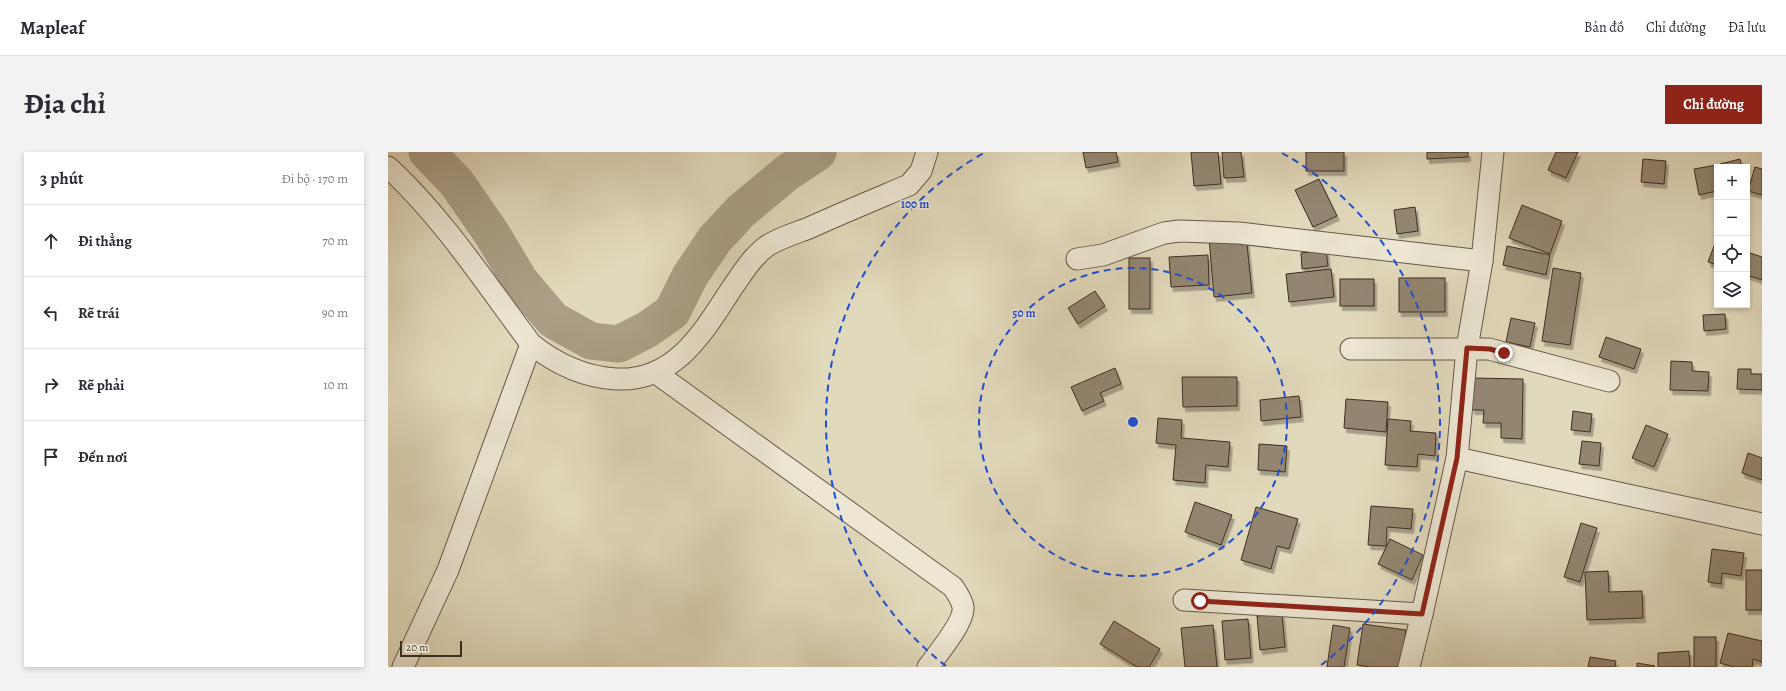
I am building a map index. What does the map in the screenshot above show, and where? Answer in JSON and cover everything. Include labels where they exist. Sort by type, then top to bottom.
[{"type":"street","points":[[388,167],[412,190],[436,217],[531,344],[549,358],[572,370],[602,378],[629,380],[656,373],[679,358],[701,334],[748,264],[768,245],[909,185],[921,171],[927,152]]},
{"type":"street","points":[[1409,667],[1457,458],[1467,348],[1482,261],[1493,152]]},
{"type":"street","points":[[1076,259],[1103,255],[1164,233],[1179,231],[1239,233],[1482,261]]},
{"type":"street","points":[[403,667],[448,570],[531,344]]},
{"type":"street","points":[[1351,349],[1490,349],[1609,381]]},
{"type":"street","points":[[656,373],[953,588],[959,596],[963,608],[961,620],[928,667]]},
{"type":"street","points":[[1457,458],[1762,524]]},
{"type":"street","points":[[1184,600],[1422,614]]},
{"type":"building","points":[[1083,152],[1116,152],[1118,162],[1086,168]]},
{"type":"building","points":[[1191,152],[1218,152],[1221,184],[1194,186]]},
{"type":"building","points":[[1222,152],[1241,152],[1244,177],[1224,178]]},
{"type":"building","points":[[1306,152],[1344,152],[1344,171],[1306,171]]},
{"type":"building","points":[[1427,152],[1468,152],[1468,157],[1427,159]]},
{"type":"building","points":[[1556,152],[1578,152],[1566,178],[1548,170]]},
{"type":"building","points":[[1643,159],[1666,161],[1664,184],[1641,182]]},
{"type":"building","points":[[1740,159],[1741,164],[1720,164]]},
{"type":"building","points":[[1714,166],[1714,192],[1699,195],[1694,169]]},
{"type":"building","points":[[1755,167],[1762,169],[1762,195],[1750,192],[1750,184]]},
{"type":"building","points":[[1319,179],[1337,216],[1313,227],[1295,190]]},
{"type":"building","points":[[1522,205],[1562,221],[1550,254],[1509,238]]},
{"type":"building","points":[[1415,207],[1418,231],[1397,234],[1394,210]]},
{"type":"building","points":[[1246,234],[1252,293],[1214,297],[1209,238]]},
{"type":"building","points":[[1507,246],[1550,255],[1546,275],[1503,265]]},
{"type":"building","points":[[1714,246],[1714,264],[1708,262]]},
{"type":"building","points":[[1326,250],[1328,266],[1302,269],[1301,253]]},
{"type":"building","points":[[1750,253],[1762,257],[1762,280],[1750,276]]},
{"type":"building","points":[[1208,255],[1209,285],[1171,287],[1169,257]]},
{"type":"building","points":[[1129,258],[1150,258],[1150,309],[1129,309]]},
{"type":"building","points":[[1553,268],[1581,273],[1570,345],[1542,341]]},
{"type":"building","points":[[1331,269],[1334,297],[1289,302],[1286,274]]},
{"type":"building","points":[[1399,278],[1445,278],[1445,312],[1399,312]]},
{"type":"building","points":[[1340,279],[1374,279],[1374,306],[1340,306]]},
{"type":"building","points":[[1095,291],[1105,306],[1078,324],[1068,308]]},
{"type":"building","points":[[1725,314],[1726,329],[1704,331],[1703,315]]},
{"type":"building","points":[[1511,318],[1535,323],[1530,347],[1506,342]]},
{"type":"building","points":[[1606,337],[1641,349],[1634,369],[1599,357]]},
{"type":"building","points":[[1671,361],[1692,362],[1692,371],[1709,372],[1708,391],[1670,390]]},
{"type":"building","points":[[1115,368],[1121,384],[1100,393],[1104,401],[1082,411],[1071,387]]},
{"type":"building","points":[[1738,369],[1751,369],[1751,374],[1762,374],[1762,390],[1737,389]]},
{"type":"building","points":[[1182,377],[1237,377],[1237,406],[1183,407]]},
{"type":"building","points":[[1473,378],[1523,379],[1522,439],[1501,438],[1501,423],[1483,423],[1484,410],[1472,410]]},
{"type":"building","points":[[1299,396],[1301,417],[1261,421],[1260,400]]},
{"type":"building","points":[[1346,399],[1388,402],[1386,432],[1344,428]]},
{"type":"building","points":[[1573,411],[1592,414],[1590,432],[1571,430]]},
{"type":"building","points":[[1158,418],[1182,420],[1181,438],[1230,442],[1228,467],[1206,465],[1205,483],[1173,480],[1176,445],[1156,443]]},
{"type":"building","points":[[1388,419],[1411,421],[1410,431],[1436,433],[1435,456],[1418,454],[1417,467],[1385,465]]},
{"type":"building","points":[[1646,425],[1668,434],[1654,467],[1632,458]]},
{"type":"building","points":[[1582,441],[1601,443],[1599,466],[1579,464]]},
{"type":"building","points":[[1259,444],[1287,446],[1285,472],[1258,470]]},
{"type":"building","points":[[1748,453],[1762,458],[1762,480],[1742,473]]},
{"type":"building","points":[[1195,502],[1232,515],[1221,545],[1185,532]]},
{"type":"building","points":[[1371,506],[1413,509],[1411,529],[1387,527],[1386,546],[1368,545]]},
{"type":"building","points":[[1256,507],[1298,519],[1289,549],[1277,546],[1271,569],[1241,560]]},
{"type":"building","points":[[1581,523],[1597,528],[1580,582],[1564,577]]},
{"type":"building","points":[[1390,539],[1423,555],[1412,580],[1378,564]]},
{"type":"building","points":[[1712,549],[1744,553],[1741,576],[1722,573],[1721,584],[1708,582]]},
{"type":"building","points":[[1746,570],[1762,570],[1762,610],[1746,610]]},
{"type":"building","points":[[1608,571],[1609,592],[1642,591],[1643,618],[1587,620],[1585,572]]},
{"type":"building","points":[[1282,614],[1285,647],[1260,650],[1257,616]]},
{"type":"building","points":[[1248,619],[1251,658],[1225,660],[1222,621]]},
{"type":"building","points":[[1114,621],[1160,649],[1149,667],[1137,667],[1100,644]]},
{"type":"building","points":[[1363,624],[1406,630],[1401,667],[1370,667],[1357,665]]},
{"type":"building","points":[[1213,625],[1217,667],[1185,667],[1181,628]]},
{"type":"building","points":[[1333,625],[1350,628],[1344,667],[1327,667]]},
{"type":"building","points":[[1728,633],[1762,641],[1762,662],[1753,659],[1752,667],[1734,667],[1720,663]]},
{"type":"building","points":[[1694,637],[1716,637],[1716,667],[1694,667]]},
{"type":"building","points":[[1689,651],[1690,667],[1658,667],[1658,653]]},
{"type":"building","points":[[1590,657],[1616,661],[1615,667],[1588,667]]},
{"type":"building","points":[[1637,663],[1655,666],[1637,667]]},
{"type":"waterway","points":[[427,152],[456,182],[492,234],[520,281],[553,320],[591,341],[619,344],[648,329],[672,312],[690,276],[715,239],[741,211],[788,172],[818,152]]},
{"type":"route","points":[[1200,601],[1422,614],[1457,458],[1467,348],[1490,349],[1504,353]]}]
